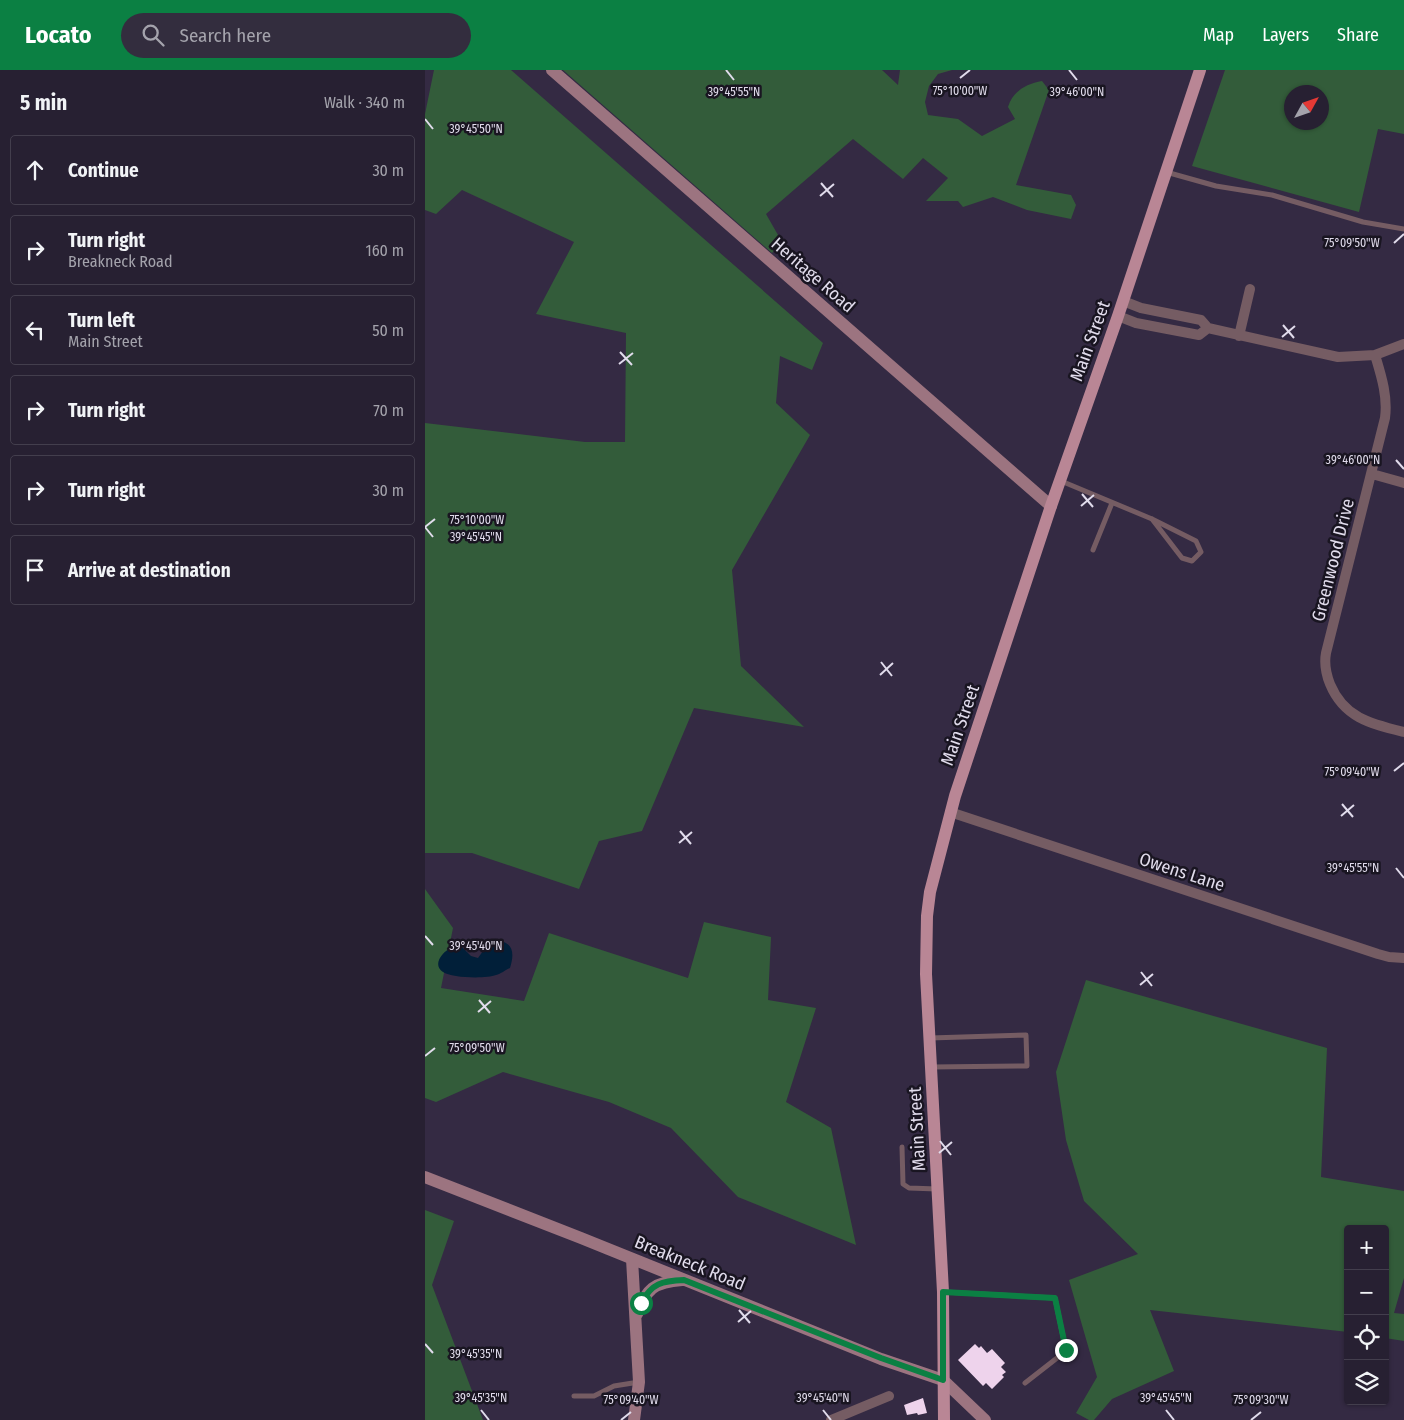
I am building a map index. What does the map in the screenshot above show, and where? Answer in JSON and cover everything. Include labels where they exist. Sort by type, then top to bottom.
[{"type":"main road","name":"Heritage Road","points":[[552,70],[1051,506]]},
{"type":"main road","name":"Main Street","points":[[944,1420],[943,1292],[926,974],[927,916],[935,872],[950,812],[1051,506],[1118,316],[1200,70]]},
{"type":"main road","name":"Breakneck Road","points":[[425,1177],[881,1358],[943,1380]]},
{"type":"main road","points":[[632,1259],[639,1382],[635,1420]]},
{"type":"main road","points":[[635,1319],[647,1292],[656,1285],[667,1281],[684,1280]]},
{"type":"main road","points":[[943,1380],[985,1420]]},
{"type":"street","points":[[1239,336],[1249,289]]},
{"type":"street","points":[[1123,301],[1141,308],[1201,320],[1208,328],[1338,357],[1375,355],[1404,344]]},
{"type":"street","points":[[1118,316],[1136,323],[1199,335],[1208,328]]},
{"type":"street","name":"Greenwood Drive","points":[[1375,355],[1387,405],[1372,474],[1326,653],[1326,669],[1335,694],[1351,713],[1375,724],[1404,732]]},
{"type":"street","points":[[1372,474],[1404,483]]},
{"type":"street","name":"Owens Lane","points":[[950,812],[1378,954],[1404,958]]},
{"type":"street","points":[[831,1420],[889,1396]]},
{"type":"lane","points":[[1165,172],[1216,186],[1272,196],[1363,222],[1404,230]]},
{"type":"lane","points":[[1060,481],[1152,519],[1196,541],[1201,552],[1192,561],[1182,558],[1152,519]]},
{"type":"lane","points":[[1093,550],[1112,503]]},
{"type":"lane","points":[[929,1038],[1026,1035],[1027,1066],[931,1067]]},
{"type":"lane","points":[[902,1146],[903,1184],[909,1188],[937,1189]]},
{"type":"lane","points":[[943,1292],[1055,1298],[1066,1350],[1025,1383]]},
{"type":"lane","points":[[574,1396],[593,1396],[614,1386],[639,1382]]},
{"type":"green space","points":[[434,70],[511,70],[823,343],[812,370],[780,356],[776,403],[810,435],[732,570],[741,666],[804,727],[694,708],[642,831],[599,841],[579,889],[472,853],[425,853],[425,423],[585,442],[625,442],[626,333],[536,314],[574,242],[462,190],[436,214],[425,210],[425,114]]},
{"type":"green space","points":[[563,70],[882,70],[898,85],[900,70],[952,70],[938,74],[929,86],[925,102],[928,115],[958,119],[982,136],[1015,119],[1008,107],[1010,101],[1021,89],[1042,81],[1049,90],[1016,185],[1071,195],[1076,205],[1071,219],[1027,210],[993,197],[963,207],[958,201],[926,201],[948,178],[923,158],[903,179],[853,139],[766,214],[782,242],[772,253]]},
{"type":"green space","points":[[1225,70],[1404,70],[1404,134],[1378,129],[1359,212],[1192,166]]},
{"type":"green space","points":[[425,889],[453,928],[441,988],[524,1001],[549,933],[688,978],[704,922],[771,937],[768,1000],[816,1008],[786,1102],[831,1128],[856,1245],[738,1197],[671,1128],[609,1102],[503,1072],[436,1102],[425,1098]]},
{"type":"green space","points":[[1086,980],[1327,1048],[1321,1177],[1404,1191],[1404,1278],[1394,1313],[1404,1314],[1404,1341],[1389,1339],[1389,1225],[1344,1225],[1344,1332],[1150,1310],[1174,1371],[1112,1399],[1094,1420],[1089,1420],[1076,1413],[1097,1377],[1069,1280],[1138,1254],[1084,1201],[1066,1140],[1056,1072]]},
{"type":"green space","points":[[425,1210],[454,1221],[432,1285],[483,1420],[425,1420]]},
{"type":"water","points":[[490,940],[503,942],[510,947],[512,961],[510,968],[491,976],[461,977],[447,974],[438,966],[439,959],[453,947],[462,947],[471,956],[478,958],[486,942]]},
{"type":"building","points":[[975,1344],[979,1348],[981,1346],[987,1353],[992,1349],[1005,1363],[1001,1367],[1006,1372],[1002,1375],[1004,1377],[992,1389],[986,1383],[983,1386],[958,1360]]},
{"type":"building","points":[[923,1398],[927,1413],[907,1415],[904,1405]]},
{"type":"route","points":[[641,1303],[647,1292],[656,1285],[667,1281],[684,1280],[881,1358],[943,1380],[943,1292],[1055,1298],[1066,1350]]}]
